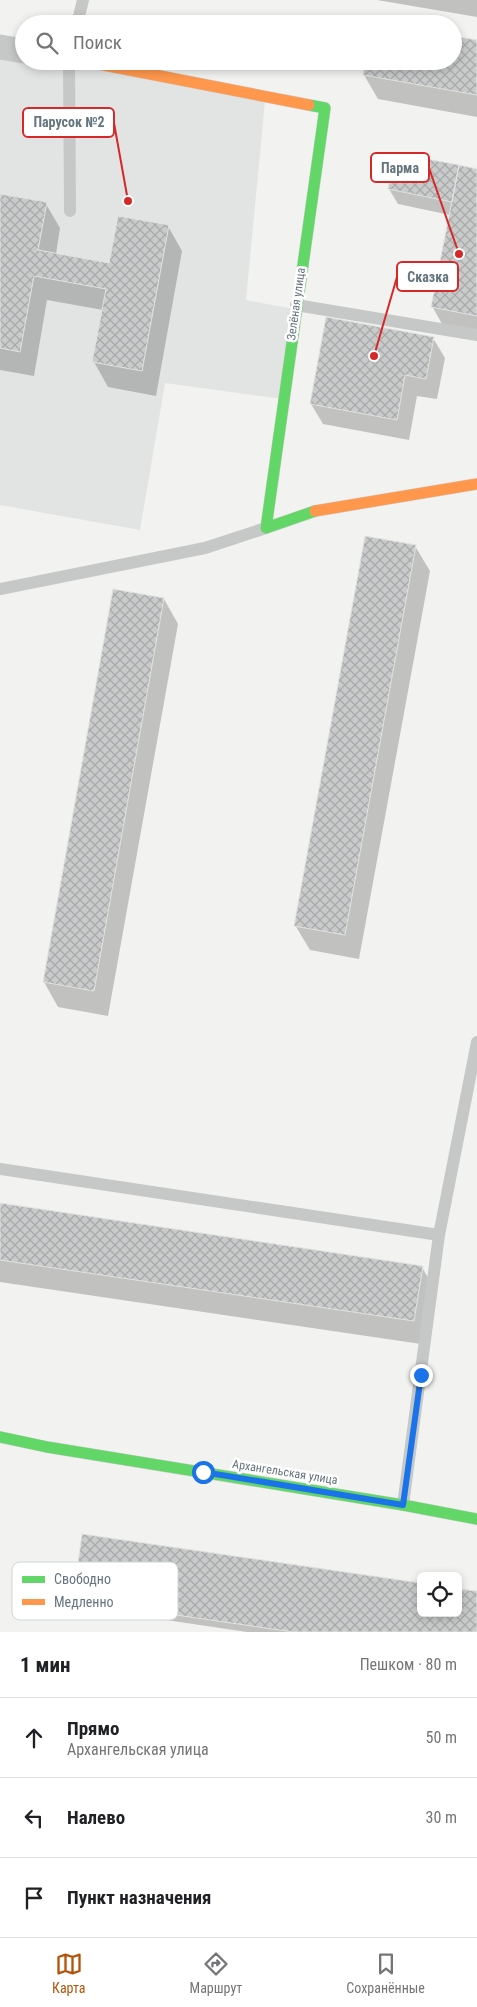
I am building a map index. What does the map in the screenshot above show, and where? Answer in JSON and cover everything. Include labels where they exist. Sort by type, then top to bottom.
[{"type":"street","points":[[0,47],[15,50]]},
{"type":"street","name":"Зелёная улица","points":[[129,70],[325,108],[266,528]]},
{"type":"street","points":[[266,528],[321,509],[477,484]]},
{"type":"street","name":"Архангельская улица","points":[[0,1437],[477,1519]]},
{"type":"lane","points":[[80,15],[83,0]]},
{"type":"lane","points":[[69,70],[70,211]]},
{"type":"lane","points":[[296,305],[477,335]]},
{"type":"lane","points":[[0,589],[205,548],[266,528]]},
{"type":"lane","points":[[403,1505],[440,1235],[477,1042]]},
{"type":"lane","points":[[0,1170],[440,1235]]},
{"type":"shaded area","points":[[0,47],[15,56],[15,70],[113,70],[265,101],[246,300],[299,310],[290,400],[165,383],[140,530],[0,505]]},
{"type":"building","points":[[462,38],[477,40],[477,95],[363,75],[364,70],[462,70]]},
{"type":"building","points":[[395,153],[459,165],[452,202],[388,189]]},
{"type":"building","points":[[459,165],[477,169],[477,316],[431,307]]},
{"type":"building","points":[[0,194],[47,202],[38,250],[109,263],[118,216],[169,225],[142,371],[92,362],[106,289],[34,276],[20,352],[0,348]]},
{"type":"building","points":[[326,317],[434,337],[426,379],[405,375],[397,420],[310,404]]},
{"type":"building","points":[[365,536],[416,545],[345,935],[294,926]]},
{"type":"building","points":[[113,589],[164,598],[94,991],[43,982]]},
{"type":"building","points":[[0,1203],[423,1266],[414,1321],[0,1260]]},
{"type":"building","points":[[82,1534],[417,1582],[417,1617],[462,1617],[462,1589],[477,1591],[477,1632],[293,1632],[178,1615],[178,1562],[78,1562]]},
{"type":"traffic: fast","points":[[309,105],[325,108],[266,528],[315,511]]},
{"type":"traffic: fast","points":[[0,1437],[47,1447],[403,1505],[477,1519]]},
{"type":"traffic: slow","points":[[129,70],[309,105]]},
{"type":"traffic: slow","points":[[315,511],[477,484]]},
{"type":"place","name":"Парусок №2","points":[[128,201]]},
{"type":"place","name":"Парма","points":[[459,254]]},
{"type":"place","name":"Сказка","points":[[374,356]]},
{"type":"route","points":[[203,1472],[403,1505],[421,1375]]}]
